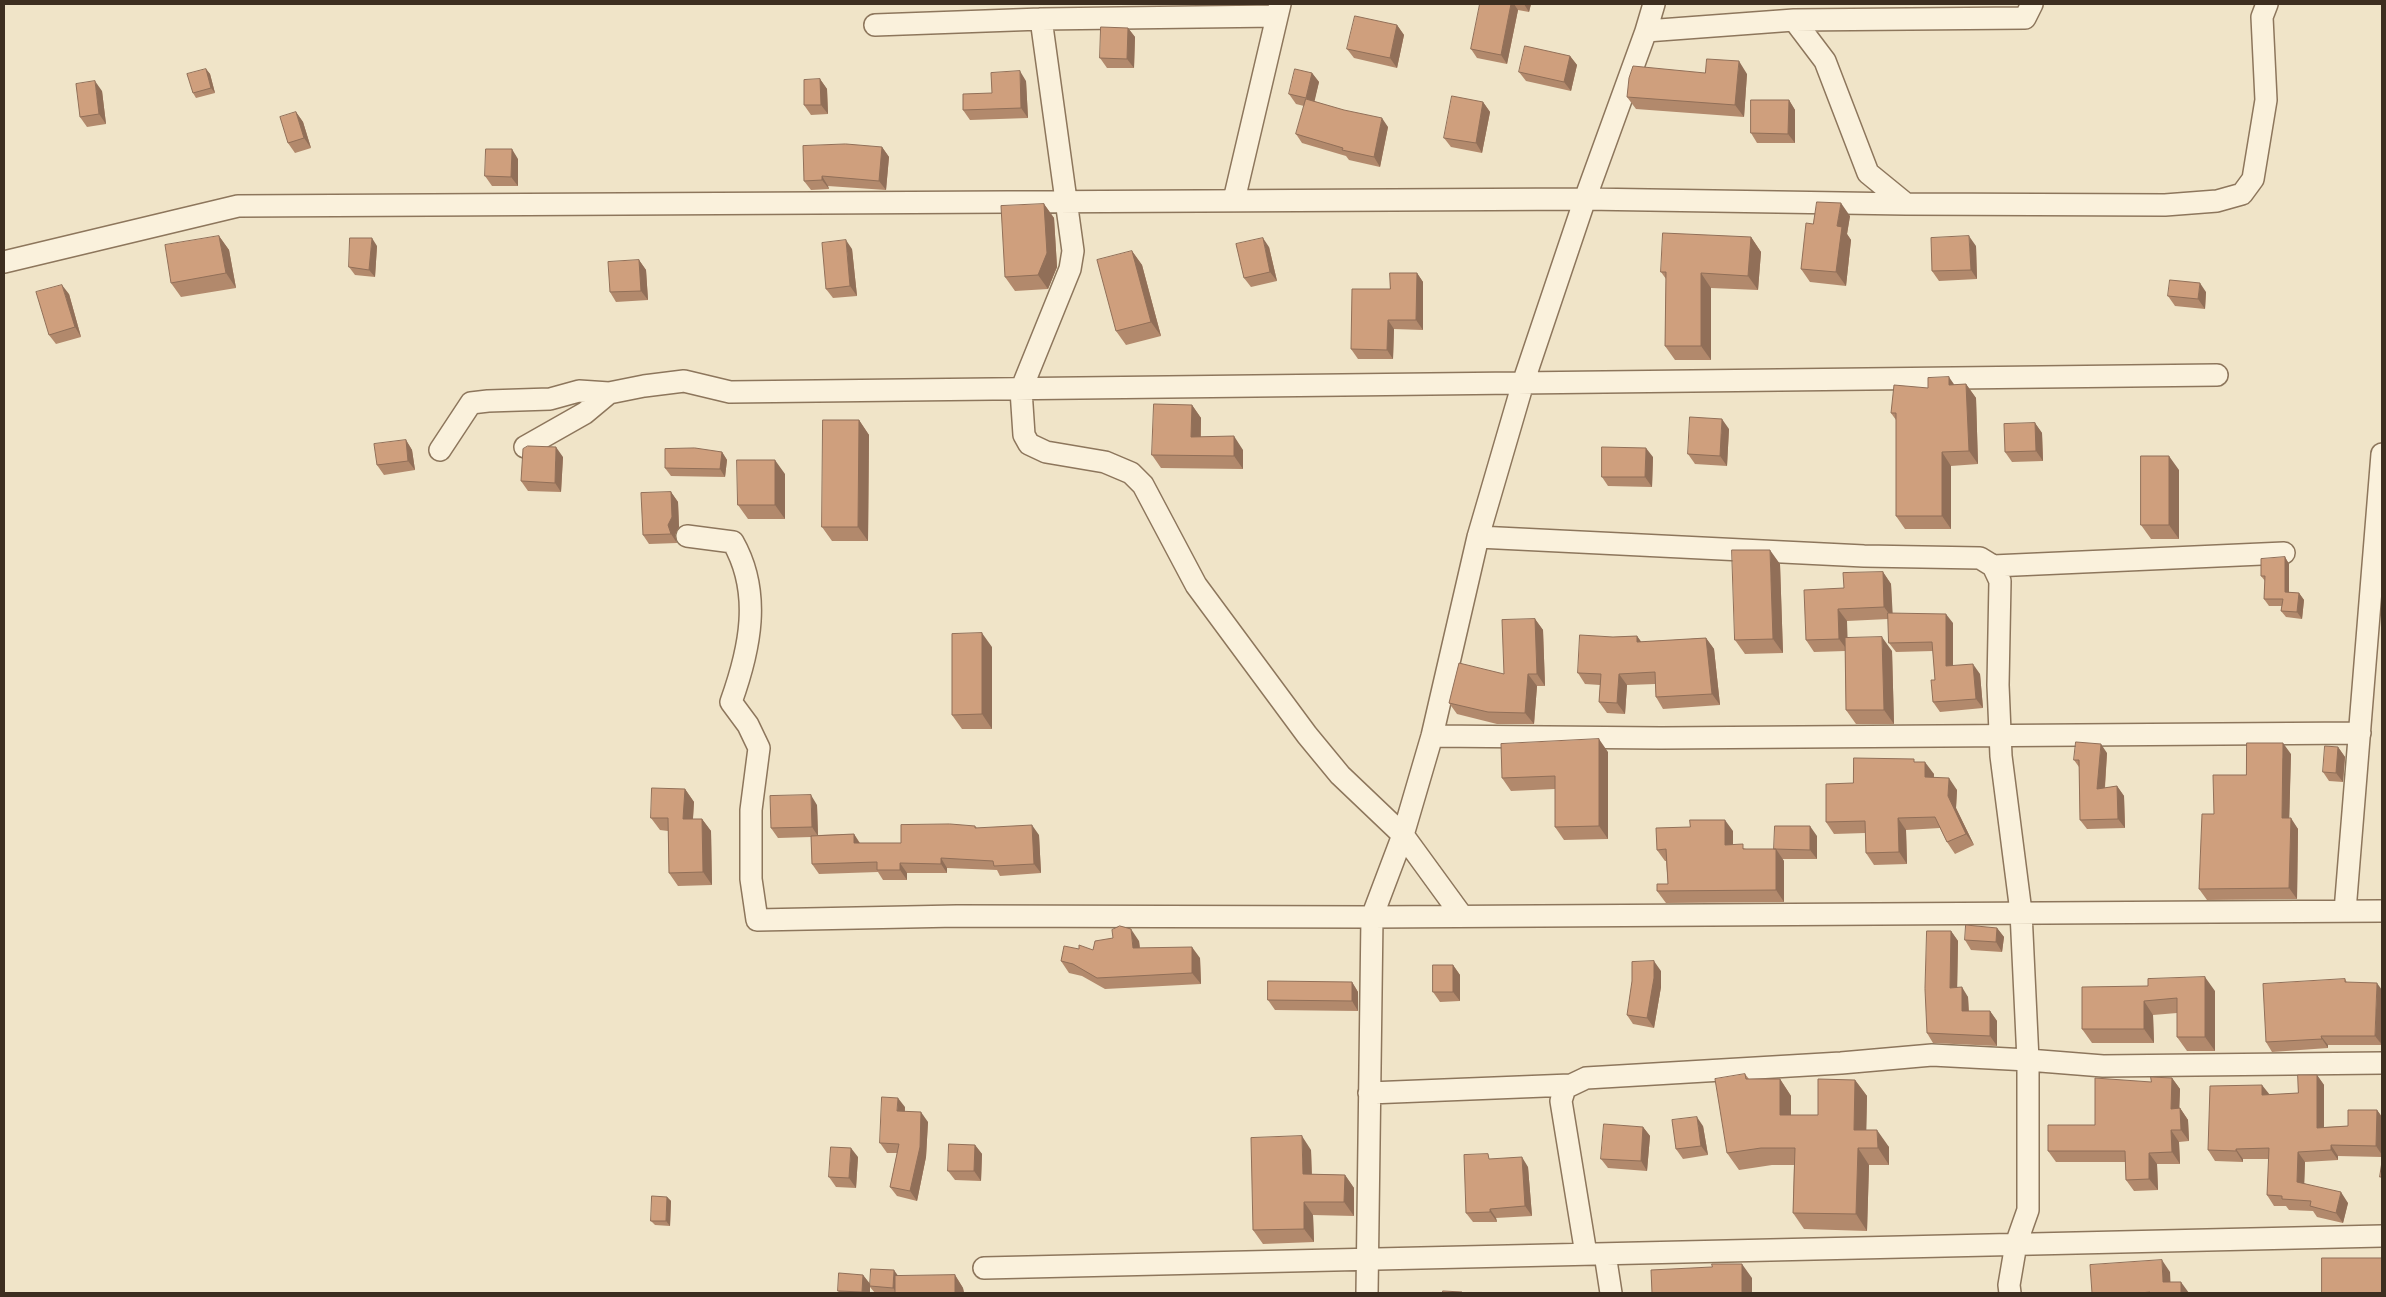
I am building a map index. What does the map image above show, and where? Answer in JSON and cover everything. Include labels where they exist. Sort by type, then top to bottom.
[{"type":"street","points":[[1367,1293],[1372,917],[1403,835],[1432,736],[1478,537],[1523,383],[1585,199],[1654,4]]},
{"type":"street","points":[[1646,31],[1794,20],[2025,18],[2032,4]]},
{"type":"street","points":[[4,262],[238,206],[1585,199],[1906,204],[2165,205],[2217,201],[2242,194],[2253,180],[2266,100],[2262,17],[2267,4]]},
{"type":"street","points":[[875,25],[1279,10],[1234,200]]},
{"type":"street","points":[[1041,19],[1068,201],[1073,251],[1070,269],[1021,390],[1024,435],[1029,444],[1046,452],[1105,462],[1131,473],[1143,485],[1196,585],[1301,728],[1340,775],[1403,835],[1462,916]]},
{"type":"street","points":[[1794,20],[1825,61],[1868,173],[1906,204]]},
{"type":"street","points":[[440,450],[471,404],[488,401],[550,400],[579,391],[609,393],[684,381],[730,392],[2217,375]]},
{"type":"street","points":[[525,447],[585,413],[609,393]]},
{"type":"street","points":[[2345,911],[2379,544],[2382,454]]},
{"type":"street","points":[[687,536],[733,542],[744,561],[749,585],[752,602],[744,665],[731,702],[748,725],[759,748],[751,810],[751,879],[757,920],[957,916],[1372,917],[2382,911]]},
{"type":"street","points":[[1478,537],[1864,556],[1980,558],[1993,566],[2284,553]]},
{"type":"street","points":[[1993,566],[2000,582],[2000,736],[2021,912],[2028,1060],[2028,1210],[2016,1244],[2009,1285],[2010,1293]]},
{"type":"street","points":[[1432,736],[1671,738],[2360,733]]},
{"type":"street","points":[[1611,1293],[1596,1254],[1561,1101],[1565,1088],[1586,1078],[1841,1063],[1932,1055],[2104,1066],[2382,1063]]},
{"type":"street","points":[[1369,1093],[1570,1085]]},
{"type":"street","points":[[984,1268],[2382,1236]]},
{"type":"building","points":[[1480,4],[1511,4],[1501,55],[1471,49]]},
{"type":"building","points":[[1355,16],[1397,25],[1390,58],[1347,49]]},
{"type":"building","points":[[1101,27],[1128,28],[1127,59],[1100,58]]},
{"type":"building","points":[[1525,46],[1570,56],[1564,82],[1519,72]]},
{"type":"building","points":[[1707,59],[1739,61],[1735,105],[1627,97],[1629,78],[1633,66],[1705,73]]},
{"type":"building","points":[[206,69],[211,88],[193,93],[187,74]]},
{"type":"building","points":[[1295,69],[1312,73],[1306,98],[1289,94]]},
{"type":"building","points":[[1020,71],[1021,108],[963,110],[963,94],[992,93],[991,73]]},
{"type":"building","points":[[820,79],[821,105],[804,105],[804,80]]},
{"type":"building","points":[[95,81],[99,114],[80,117],[76,84]]},
{"type":"building","points":[[1452,96],[1483,102],[1476,143],[1444,138]]},
{"type":"building","points":[[1306,99],[1382,118],[1374,157],[1342,150],[1343,148],[1296,134]]},
{"type":"building","points":[[1751,100],[1789,100],[1788,134],[1751,133]]},
{"type":"building","points":[[296,112],[304,138],[288,143],[280,117]]},
{"type":"building","points":[[846,144],[882,147],[879,181],[822,176],[822,180],[804,181],[803,146]]},
{"type":"building","points":[[486,149],[512,149],[511,177],[485,176]]},
{"type":"building","points":[[1817,202],[1841,203],[1837,226],[1842,227],[1836,272],[1801,269],[1806,223],[1813,224]]},
{"type":"building","points":[[1044,204],[1047,253],[1038,275],[1005,277],[1001,206]]},
{"type":"building","points":[[1663,233],[1751,237],[1748,276],[1701,273],[1701,346],[1665,346],[1666,272],[1661,272]]},
{"type":"building","points":[[219,236],[226,273],[171,283],[165,245]]},
{"type":"building","points":[[1969,236],[1971,270],[1932,271],[1931,238]]},
{"type":"building","points":[[350,238],[372,238],[369,270],[349,267]]},
{"type":"building","points":[[1263,238],[1270,272],[1244,278],[1236,244]]},
{"type":"building","points":[[846,240],[850,286],[826,289],[822,243]]},
{"type":"building","points":[[1132,251],[1151,322],[1116,331],[1097,260]]},
{"type":"building","points":[[639,260],[641,291],[610,292],[608,262]]},
{"type":"building","points":[[1390,273],[1417,273],[1416,320],[1388,320],[1387,350],[1351,349],[1352,289],[1390,289]]},
{"type":"building","points":[[2170,280],[2200,283],[2198,299],[2168,296]]},
{"type":"building","points":[[62,285],[75,327],[49,335],[36,292]]},
{"type":"building","points":[[1949,377],[1949,385],[1966,384],[1969,451],[1942,452],[1942,516],[1896,516],[1896,413],[1891,413],[1894,385],[1928,388],[1928,378]]},
{"type":"building","points":[[1154,404],[1192,405],[1191,437],[1234,436],[1234,456],[1152,455]]},
{"type":"building","points":[[1690,417],[1722,419],[1720,456],[1688,454]]},
{"type":"building","points":[[823,420],[859,420],[858,527],[822,527]]},
{"type":"building","points":[[2035,423],[2036,451],[2005,452],[2004,424]]},
{"type":"building","points":[[406,440],[408,461],[377,465],[374,444]]},
{"type":"building","points":[[528,446],[556,447],[555,483],[521,481],[523,449]]},
{"type":"building","points":[[1602,447],[1646,448],[1645,477],[1602,477]]},
{"type":"building","points":[[695,448],[722,452],[720,469],[665,468],[665,449]]},
{"type":"building","points":[[2141,456],[2169,456],[2169,525],[2141,525]]},
{"type":"building","points":[[737,460],[775,460],[775,505],[738,505]]},
{"type":"building","points":[[671,492],[672,517],[668,525],[671,534],[643,535],[641,493]]},
{"type":"building","points":[[1732,550],[1770,550],[1773,639],[1735,640]]},
{"type":"building","points":[[2285,557],[2285,592],[2299,593],[2297,612],[2281,611],[2283,599],[2264,599],[2265,576],[2261,576],[2261,559]]},
{"type":"building","points":[[1883,572],[1884,607],[1838,609],[1839,639],[1806,640],[1804,590],[1844,588],[1843,573]]},
{"type":"building","points":[[1888,613],[1946,614],[1946,666],[1973,664],[1976,699],[1933,702],[1931,680],[1935,680],[1932,642],[1889,643]]},
{"type":"building","points":[[1535,619],[1537,674],[1528,674],[1525,713],[1488,712],[1449,703],[1459,663],[1504,674],[1502,620]]},
{"type":"building","points":[[982,633],[982,714],[952,715],[952,634]]},
{"type":"building","points":[[1580,635],[1637,636],[1637,642],[1706,638],[1712,694],[1656,697],[1655,672],[1619,674],[1617,703],[1599,702],[1601,674],[1578,673]]},
{"type":"building","points":[[1882,637],[1884,710],[1846,710],[1845,638]]},
{"type":"building","points":[[1599,739],[1599,826],[1555,827],[1555,776],[1502,778],[1501,744]]},
{"type":"building","points":[[2076,742],[2101,744],[2097,789],[2117,786],[2118,819],[2080,820],[2079,760],[2074,760]]},
{"type":"building","points":[[2247,743],[2283,743],[2282,818],[2291,818],[2289,888],[2199,889],[2202,814],[2214,814],[2213,775],[2246,775]]},
{"type":"building","points":[[2325,746],[2338,747],[2336,773],[2323,772]]},
{"type":"building","points":[[1854,758],[1914,759],[1914,762],[1925,762],[1925,777],[1949,778],[1948,796],[1966,834],[1947,842],[1935,817],[1898,818],[1899,852],[1866,853],[1865,821],[1826,822],[1826,784],[1853,783]]},
{"type":"building","points":[[652,788],[685,789],[683,819],[702,819],[703,872],[669,873],[668,818],[651,818]]},
{"type":"building","points":[[811,795],[812,827],[771,828],[770,796]]},
{"type":"building","points":[[1690,820],[1725,820],[1725,845],[1743,844],[1743,849],[1776,849],[1776,890],[1657,891],[1657,884],[1668,884],[1666,849],[1657,850],[1656,828],[1690,827]]},
{"type":"building","points":[[950,824],[975,826],[975,828],[1032,825],[1034,864],[994,866],[993,861],[941,858],[941,864],[900,863],[900,870],[877,870],[877,862],[812,864],[811,836],[854,834],[854,843],[901,843],[901,825]]},
{"type":"building","points":[[1775,826],[1810,826],[1810,850],[1774,849]]},
{"type":"building","points":[[1966,925],[1997,928],[1996,942],[1965,940]]},
{"type":"building","points":[[1120,926],[1131,929],[1133,948],[1192,947],[1192,973],[1097,978],[1073,964],[1061,961],[1064,946],[1079,949],[1079,945],[1093,950],[1095,941],[1113,938],[1112,930]]},
{"type":"building","points":[[1927,931],[1951,931],[1950,988],[1962,987],[1962,1011],[1990,1011],[1990,1036],[1927,1033],[1925,989]]},
{"type":"building","points":[[1654,961],[1654,978],[1647,1018],[1627,1015],[1632,981],[1632,962]]},
{"type":"building","points":[[1433,965],[1453,965],[1453,992],[1433,992]]},
{"type":"building","points":[[2205,977],[2205,1037],[2177,1037],[2177,998],[2144,1001],[2144,1029],[2082,1029],[2082,987],[2148,986],[2148,979]]},
{"type":"building","points":[[2345,979],[2345,982],[2377,983],[2375,1036],[2321,1036],[2322,1039],[2266,1042],[2263,984]]},
{"type":"building","points":[[1268,981],[1352,982],[1352,1001],[1268,1000]]},
{"type":"building","points":[[1745,1074],[1746,1079],[1780,1079],[1780,1115],[1818,1115],[1818,1079],[1855,1080],[1854,1130],[1877,1130],[1878,1148],[1858,1148],[1856,1214],[1793,1213],[1795,1148],[1761,1148],[1727,1153],[1715,1079]]},
{"type":"building","points":[[2298,1075],[2317,1075],[2317,1128],[2348,1126],[2348,1110],[2377,1110],[2376,1146],[2331,1145],[2331,1150],[2298,1152],[2297,1182],[2341,1192],[2336,1213],[2310,1206],[2311,1201],[2282,1199],[2282,1196],[2267,1195],[2269,1148],[2236,1149],[2236,1151],[2208,1150],[2210,1086],[2262,1085],[2262,1095],[2298,1093]]},
{"type":"building","points":[[2151,1077],[2172,1078],[2171,1109],[2180,1108],[2181,1130],[2171,1130],[2172,1152],[2149,1153],[2149,1179],[2126,1180],[2125,1151],[2048,1151],[2048,1125],[2095,1125],[2095,1078],[2151,1082]]},
{"type":"building","points":[[882,1097],[898,1098],[897,1111],[921,1112],[920,1147],[910,1191],[890,1187],[899,1144],[880,1143]]},
{"type":"building","points":[[1697,1117],[1701,1146],[1676,1149],[1672,1120]]},
{"type":"building","points":[[1604,1124],[1643,1127],[1641,1161],[1601,1159]]},
{"type":"building","points":[[1302,1136],[1303,1174],[1345,1175],[1344,1202],[1304,1202],[1304,1229],[1253,1230],[1251,1138]]},
{"type":"building","points":[[949,1144],[975,1145],[974,1171],[948,1171]]},
{"type":"building","points":[[831,1147],[851,1148],[849,1178],[829,1177]]},
{"type":"building","points":[[1488,1154],[1489,1159],[1522,1157],[1525,1206],[1490,1209],[1490,1212],[1466,1213],[1464,1155]]},
{"type":"building","points":[[652,1196],[667,1197],[666,1221],[651,1221]]},
{"type":"building","points":[[2322,1258],[2382,1258],[2382,1293],[2322,1293]]},
{"type":"building","points":[[2162,1260],[2163,1282],[2181,1282],[2181,1293],[2092,1293],[2090,1265]]},
{"type":"building","points":[[1712,1264],[1742,1264],[1742,1293],[1652,1293],[1651,1270],[1712,1267]]},
{"type":"building","points":[[871,1269],[894,1270],[893,1288],[870,1286]]},
{"type":"building","points":[[839,1273],[863,1275],[862,1292],[838,1291]]},
{"type":"building","points":[[955,1275],[955,1293],[895,1293],[895,1276]]},
{"type":"building","points":[[1443,1291],[1462,1292],[1462,1293],[1443,1293]]}]
